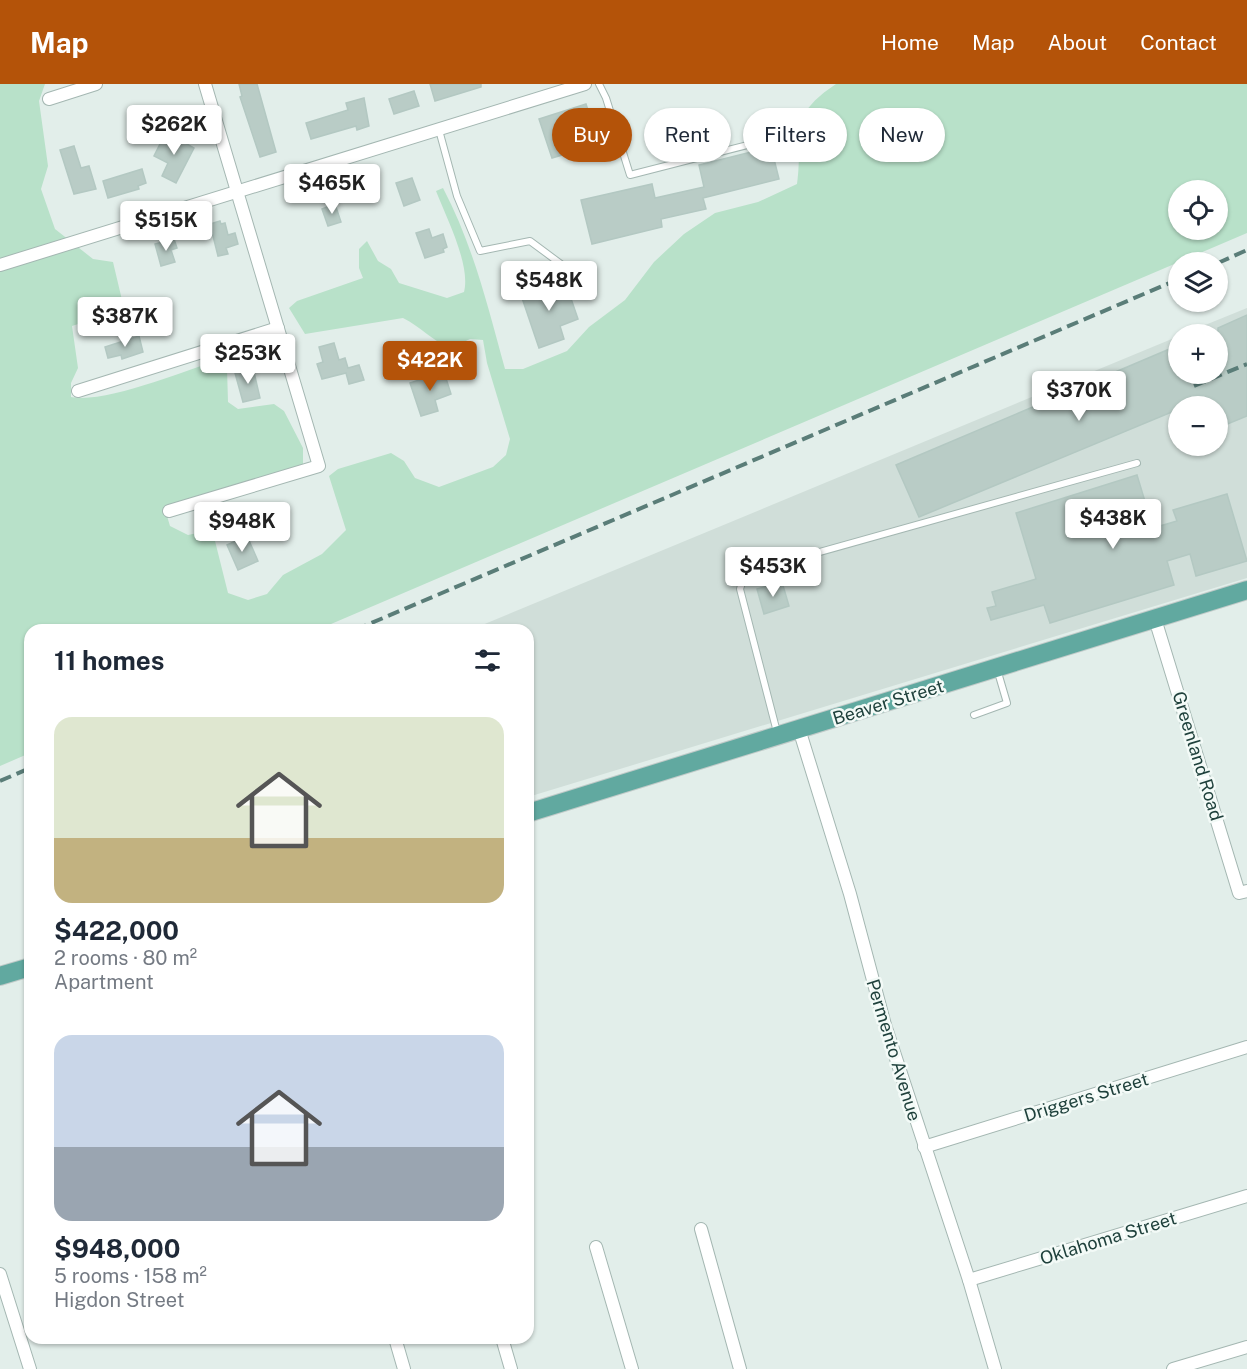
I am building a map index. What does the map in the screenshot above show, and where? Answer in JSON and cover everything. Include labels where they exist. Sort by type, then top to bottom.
[{"type":"main road","name":"Beaver Street","points":[[534,811],[1247,590]]},
{"type":"main road","points":[[0,976],[24,969]]},
{"type":"street","points":[[49,99],[96,84]]},
{"type":"street","points":[[169,511],[319,466],[205,84]]},
{"type":"street","points":[[0,265],[585,84]]},
{"type":"street","points":[[78,391],[278,328]]},
{"type":"street","name":"Greenland Road","points":[[1155,619],[1243,892]]},
{"type":"street","name":"Permento Avenue","points":[[799,729],[850,894],[885,1024],[969,1280],[995,1369]]},
{"type":"street","name":"Driggers Street","points":[[924,1147],[1247,1047]]},
{"type":"street","name":"Oklahoma Street","points":[[969,1280],[1247,1196]]},
{"type":"street","points":[[701,1229],[741,1369]]},
{"type":"street","points":[[596,1247],[632,1369]]},
{"type":"street","points":[[0,1274],[30,1369]]},
{"type":"street","points":[[397,1344],[404,1369]]},
{"type":"street","points":[[504,1344],[511,1369]]},
{"type":"street","points":[[1173,1369],[1247,1347]]},
{"type":"lane","points":[[598,84],[606,98],[630,175],[743,146]]},
{"type":"lane","points":[[439,130],[457,196],[480,251],[530,241],[592,287]]},
{"type":"lane","points":[[778,736],[740,589],[745,573],[1137,463]]},
{"type":"lane","points":[[975,715],[1007,703],[997,668]]},
{"type":"shaded area","points":[[1247,308],[1247,578],[534,795],[534,624],[485,624],[1168,341],[1168,384],[1228,384],[1228,324],[1208,324]]},
{"type":"green space","points":[[0,84],[45,84],[39,101],[48,166],[41,189],[55,229],[93,259],[113,262],[122,300],[109,314],[72,326],[78,368],[71,383],[71,397],[104,396],[222,359],[237,359],[227,368],[228,402],[238,409],[274,404],[284,411],[303,448],[303,468],[164,506],[170,526],[188,535],[202,532],[214,537],[228,593],[248,600],[267,594],[283,575],[322,554],[346,530],[329,476],[338,469],[391,453],[404,461],[415,478],[439,487],[493,467],[506,455],[510,439],[487,363],[483,340],[470,339],[451,348],[438,342],[403,318],[305,334],[289,308],[297,301],[363,278],[359,268],[359,249],[367,241],[378,261],[391,269],[399,283],[447,298],[464,292],[464,268],[461,255],[436,191],[443,188],[463,232],[479,277],[505,369],[523,369],[567,351],[589,327],[625,300],[654,262],[684,234],[715,213],[758,202],[797,184],[799,162],[847,162],[847,108],[808,108],[836,84],[1247,84],[1247,233],[1202,252],[1168,252],[1168,267],[331,624],[24,624],[24,756],[0,766]]},
{"type":"building","points":[[239,84],[257,84],[276,152],[260,157],[240,97],[242,96]]},
{"type":"building","points":[[430,84],[481,84],[481,87],[435,101]]},
{"type":"building","points":[[414,91],[419,106],[394,114],[389,99]]},
{"type":"building","points":[[364,98],[369,126],[357,130],[356,126],[311,139],[306,123],[348,110],[346,103]]},
{"type":"building","points":[[586,104],[587,108],[573,108]]},
{"type":"building","points":[[179,106],[185,123],[164,130],[158,113]]},
{"type":"building","points":[[552,115],[552,158],[539,119]]},
{"type":"building","points":[[166,132],[194,148],[176,183],[162,176],[168,163],[154,156]]},
{"type":"building","points":[[74,146],[81,168],[89,166],[96,189],[74,194],[60,150]]},
{"type":"building","points":[[743,154],[743,162],[775,162],[779,179],[703,198],[706,209],[661,219],[662,227],[592,244],[581,200],[652,184],[655,198],[704,187],[699,165],[711,162],[731,162],[731,157]]},
{"type":"building","points":[[142,169],[146,183],[138,186],[139,189],[108,198],[103,181]]},
{"type":"building","points":[[412,178],[420,200],[404,206],[396,183]]},
{"type":"building","points":[[335,204],[341,222],[328,226],[322,209]]},
{"type":"building","points":[[220,221],[221,224],[225,223],[228,235],[235,233],[238,244],[226,248],[228,254],[218,256],[210,224]]},
{"type":"building","points":[[429,229],[432,238],[443,234],[447,247],[443,249],[444,252],[425,258],[416,233]]},
{"type":"building","points":[[174,239],[177,248],[171,250],[175,262],[161,266],[155,244]]},
{"type":"building","points":[[565,281],[578,319],[560,326],[564,339],[539,348],[521,295]]},
{"type":"building","points":[[1247,315],[1247,416],[1228,424],[1228,396],[1168,396],[1168,414],[919,517],[896,465],[1168,350],[1168,384],[1228,384],[1227,324]]},
{"type":"building","points":[[139,336],[143,352],[122,359],[121,355],[108,358],[105,347]]},
{"type":"building","points":[[334,343],[339,360],[345,358],[348,368],[359,365],[364,380],[349,384],[346,373],[322,379],[317,364],[323,362],[319,347]]},
{"type":"building","points":[[253,368],[260,398],[243,402],[235,373]]},
{"type":"building","points":[[444,372],[451,394],[435,400],[438,411],[421,416],[410,383]]},
{"type":"building","points":[[1137,475],[1153,528],[1177,521],[1173,510],[1227,494],[1247,561],[1196,576],[1190,554],[1167,561],[1174,585],[1050,623],[1044,605],[991,620],[987,608],[996,606],[992,592],[1036,579],[1016,513]]},
{"type":"building","points":[[247,536],[258,561],[238,570],[227,545]]},
{"type":"building","points":[[782,582],[789,606],[764,614],[757,589]]},
{"type":"railway","points":[[1228,259],[1247,250]]},
{"type":"railway","points":[[369,624],[1168,284]]},
{"type":"railway","points":[[1194,386],[1247,364]]},
{"type":"railway","points":[[0,781],[24,771]]}]
